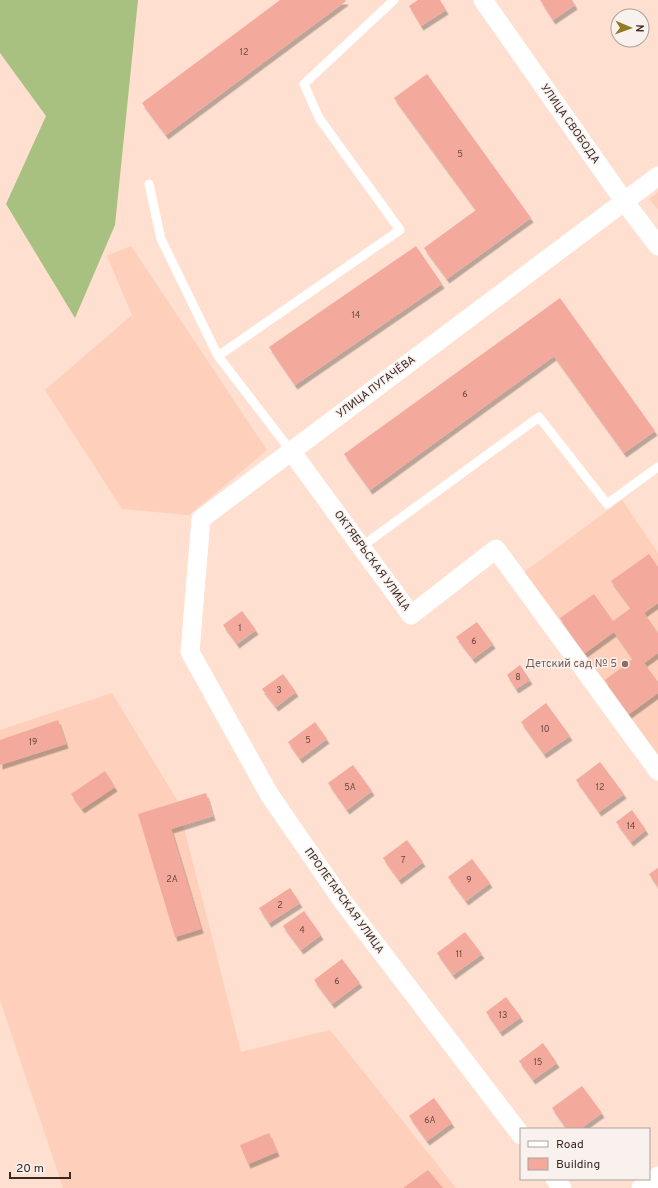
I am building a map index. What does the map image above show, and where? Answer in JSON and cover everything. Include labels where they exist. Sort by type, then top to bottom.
[{"type":"street","name":"УЛИЦА СВОБОДА","points":[[483,0],[624,201],[658,246]]},
{"type":"street","name":"УЛИЦА ПУГАЧЁВА","points":[[190,652],[201,519],[658,176]]},
{"type":"street","name":"ОКТЯБРЬСКАЯ УЛИЦА","points":[[291,451],[411,615],[496,549],[658,771]]},
{"type":"street","name":"ПРОЛЕТАРСКАЯ УЛИЦА","points":[[190,652],[269,794],[335,890],[520,1134]]},
{"type":"street","points":[[641,1188],[658,1176]]},
{"type":"street","points":[[556,1180],[562,1188]]},
{"type":"lane","points":[[218,356],[400,230],[319,118],[304,84],[394,0]]},
{"type":"lane","points":[[149,184],[161,239],[218,356],[291,451]]},
{"type":"lane","points":[[361,547],[539,418],[607,504],[658,466]]},
{"type":"shaded area","points":[[658,192],[658,210],[649,199]]},
{"type":"shaded area","points":[[131,246],[267,450],[189,515],[122,509],[45,390],[132,315],[107,256]]},
{"type":"shaded area","name":"Детский сад № 5","points":[[622,500],[658,553],[658,757],[524,572]]},
{"type":"shaded area","points":[[112,693],[177,800],[241,1052],[330,1030],[456,1188],[63,1188],[0,1000],[0,730]]},
{"type":"green space","points":[[0,0],[138,0],[115,225],[75,318],[6,204],[46,116],[0,53]]},
{"type":"building","points":[[280,0],[346,1],[166,135],[142,103]]},
{"type":"building","points":[[418,0],[440,0],[446,10],[421,26],[409,6]]},
{"type":"building","points":[[540,0],[572,0],[575,5],[553,20]]},
{"type":"building","points":[[427,74],[531,218],[447,279],[424,248],[476,210],[394,98]]},
{"type":"building","points":[[416,246],[442,284],[295,385],[269,347]]},
{"type":"building","points":[[560,298],[655,431],[624,453],[554,356],[370,490],[344,454]]},
{"type":"building","points":[[649,554],[658,567],[658,603],[644,613],[658,633],[658,653],[644,663],[658,682],[658,693],[629,714],[605,680],[633,659],[614,632],[585,653],[560,618],[594,594],[613,621],[631,608],[611,581]]},
{"type":"building","points":[[242,611],[256,630],[237,644],[223,625]]},
{"type":"building","points":[[477,622],[493,644],[473,659],[456,637]]},
{"type":"building","points":[[520,665],[530,680],[516,689],[507,675]]},
{"type":"building","points":[[283,674],[296,692],[276,707],[262,689]]},
{"type":"building","points":[[546,703],[570,736],[544,754],[521,722]]},
{"type":"building","points":[[58,720],[66,744],[0,765],[0,740]]},
{"type":"building","points":[[315,722],[327,739],[300,759],[288,742]]},
{"type":"building","points":[[600,762],[624,794],[599,812],[576,780]]},
{"type":"building","points":[[353,765],[372,791],[347,810],[328,783]]},
{"type":"building","points":[[105,771],[115,787],[82,809],[71,794]]},
{"type":"building","points":[[206,793],[213,816],[171,829],[201,929],[175,937],[138,814]]},
{"type":"building","points":[[632,810],[646,830],[631,842],[616,822]]},
{"type":"building","points":[[407,840],[423,862],[399,880],[383,858]]},
{"type":"building","points":[[472,859],[490,883],[466,901],[448,877]]},
{"type":"building","points":[[658,868],[658,887],[649,874]]},
{"type":"building","points":[[290,888],[300,903],[269,923],[259,908]]},
{"type":"building","points":[[304,911],[321,935],[301,950],[283,926]]},
{"type":"building","points":[[465,932],[482,954],[453,975],[437,953]]},
{"type":"building","points":[[342,959],[360,983],[332,1004],[314,980]]},
{"type":"building","points":[[506,997],[521,1017],[500,1032],[486,1012]]},
{"type":"building","points":[[543,1043],[557,1063],[533,1080],[519,1061]]},
{"type":"building","points":[[582,1086],[602,1113],[581,1128],[566,1128],[552,1108]]},
{"type":"building","points":[[434,1098],[452,1123],[427,1141],[409,1116]]},
{"type":"building","points":[[269,1133],[277,1152],[248,1164],[240,1145]]},
{"type":"building","points":[[428,1170],[443,1188],[403,1188]]},
{"type":"place","name":"Детский сад № 5","points":[[625,664]]}]
